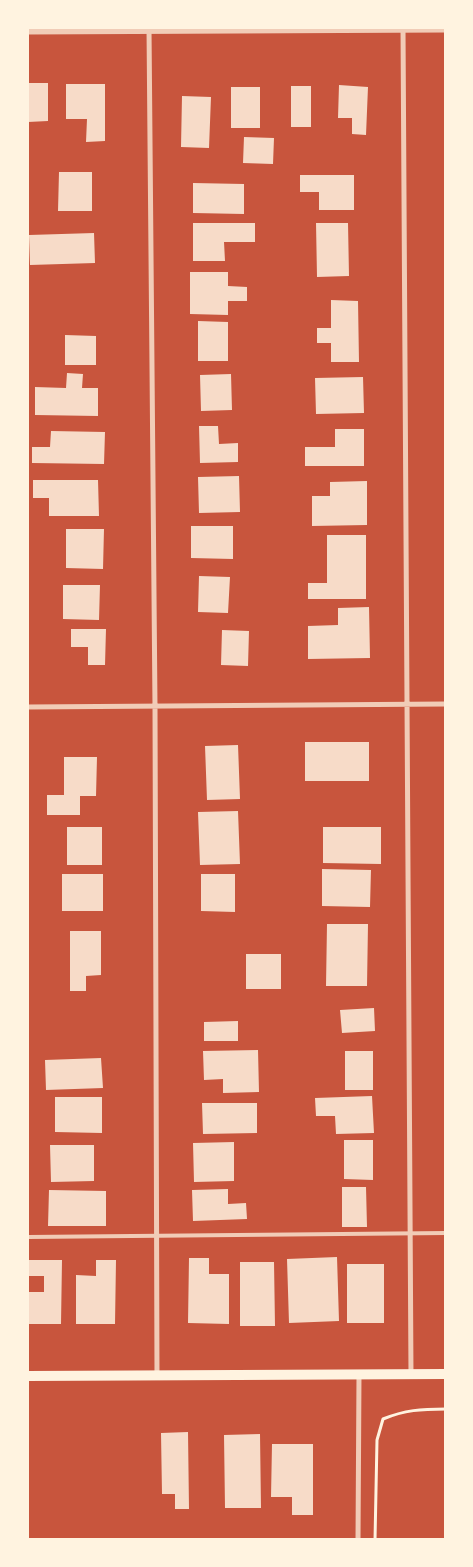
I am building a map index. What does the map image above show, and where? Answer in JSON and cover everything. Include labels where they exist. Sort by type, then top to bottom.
[{"type":"main road","points":[[28,1376],[446,1374]]},
{"type":"street","points":[[403,28],[411,1374]]},
{"type":"street","points":[[28,30],[446,28]]},
{"type":"street","points":[[149,29],[155,706],[157,1375]]},
{"type":"street","points":[[28,707],[446,704]]},
{"type":"street","points":[[358,1540],[359,1374]]},
{"type":"lane","points":[[28,1237],[446,1233]]},
{"type":"path","points":[[375,1540],[376,1440],[383,1419],[415,1409],[446,1410]]},
{"type":"building","points":[[28,83],[48,83],[48,121],[28,122]]},
{"type":"building","points":[[66,84],[105,84],[105,141],[86,142],[87,119],[66,119]]},
{"type":"building","points":[[339,85],[368,87],[366,135],[352,134],[352,118],[338,118]]},
{"type":"building","points":[[291,86],[311,86],[311,127],[291,127]]},
{"type":"building","points":[[231,87],[260,87],[260,128],[231,128]]},
{"type":"building","points":[[182,96],[211,97],[209,148],[181,147]]},
{"type":"building","points":[[244,137],[274,138],[273,164],[243,163]]},
{"type":"building","points":[[59,172],[92,172],[92,211],[58,211]]},
{"type":"building","points":[[300,175],[354,175],[354,210],[319,210],[319,192],[300,192]]},
{"type":"building","points":[[193,183],[244,184],[244,214],[193,213]]},
{"type":"building","points":[[193,223],[255,223],[255,242],[224,242],[225,261],[193,261]]},
{"type":"building","points":[[316,223],[348,223],[349,276],[317,277]]},
{"type":"building","points":[[94,233],[95,263],[30,265],[29,235]]},
{"type":"building","points":[[190,272],[228,272],[228,286],[247,287],[247,301],[228,301],[228,315],[190,314]]},
{"type":"building","points":[[331,300],[358,301],[359,362],[331,362],[331,343],[317,343],[317,328],[331,328]]},
{"type":"building","points":[[198,321],[228,322],[228,361],[198,361]]},
{"type":"building","points":[[65,335],[96,336],[96,365],[65,365]]},
{"type":"building","points":[[67,373],[83,374],[82,388],[98,388],[98,416],[35,415],[35,387],[66,388]]},
{"type":"building","points":[[231,374],[232,410],[201,411],[200,375]]},
{"type":"building","points":[[363,377],[364,413],[316,414],[315,378]]},
{"type":"building","points":[[199,426],[218,426],[219,444],[238,443],[238,462],[200,463]]},
{"type":"building","points":[[335,429],[364,429],[364,466],[305,466],[305,447],[335,447]]},
{"type":"building","points":[[51,431],[105,432],[104,464],[32,463],[32,447],[50,447]]},
{"type":"building","points":[[239,476],[240,512],[199,513],[198,477]]},
{"type":"building","points":[[33,480],[98,480],[99,516],[49,516],[49,498],[33,498]]},
{"type":"building","points":[[367,481],[367,525],[312,526],[312,496],[330,496],[330,482]]},
{"type":"building","points":[[191,526],[233,526],[233,559],[191,558]]},
{"type":"building","points":[[66,529],[104,529],[103,569],[66,568]]},
{"type":"building","points":[[327,535],[366,535],[366,599],[308,599],[308,583],[327,583]]},
{"type":"building","points":[[199,576],[230,577],[228,613],[198,612]]},
{"type":"building","points":[[63,585],[100,585],[99,620],[63,619]]},
{"type":"building","points":[[369,607],[370,658],[308,659],[308,626],[338,625],[338,608]]},
{"type":"building","points":[[71,629],[106,629],[105,665],[88,665],[88,647],[71,647]]},
{"type":"building","points":[[222,630],[249,631],[248,666],[221,665]]},
{"type":"building","points":[[305,742],[369,742],[369,781],[305,781]]},
{"type":"building","points":[[238,745],[240,799],[207,800],[205,746]]},
{"type":"building","points":[[64,757],[97,757],[96,796],[80,796],[80,815],[47,815],[47,795],[64,795]]},
{"type":"building","points":[[238,811],[240,864],[200,865],[198,812]]},
{"type":"building","points":[[67,827],[102,827],[102,865],[67,865]]},
{"type":"building","points":[[323,827],[381,827],[381,864],[323,863]]},
{"type":"building","points":[[322,869],[371,870],[370,907],[322,906]]},
{"type":"building","points":[[62,874],[103,874],[103,911],[62,911]]},
{"type":"building","points":[[201,874],[235,874],[235,912],[201,911]]},
{"type":"building","points":[[327,924],[368,924],[367,986],[326,986]]},
{"type":"building","points":[[70,931],[101,931],[101,975],[86,976],[86,991],[70,991]]},
{"type":"building","points":[[246,954],[281,954],[281,989],[246,989]]},
{"type":"building","points":[[374,1008],[375,1031],[342,1033],[340,1010]]},
{"type":"building","points":[[238,1021],[238,1041],[204,1041],[204,1022]]},
{"type":"building","points":[[258,1050],[259,1092],[223,1093],[223,1079],[204,1080],[203,1051]]},
{"type":"building","points":[[345,1051],[373,1051],[373,1090],[345,1090]]},
{"type":"building","points":[[101,1058],[103,1088],[46,1090],[45,1060]]},
{"type":"building","points":[[372,1096],[374,1133],[336,1134],[335,1116],[316,1116],[315,1098]]},
{"type":"building","points":[[55,1097],[102,1097],[102,1133],[55,1132]]},
{"type":"building","points":[[202,1103],[257,1103],[257,1133],[203,1134]]},
{"type":"building","points":[[344,1140],[373,1140],[373,1180],[344,1179]]},
{"type":"building","points":[[234,1142],[234,1181],[194,1182],[193,1143]]},
{"type":"building","points":[[50,1145],[94,1145],[94,1181],[51,1182]]},
{"type":"building","points":[[342,1187],[366,1187],[367,1227],[342,1227]]},
{"type":"building","points":[[228,1189],[228,1204],[246,1203],[247,1219],[193,1221],[192,1190]]},
{"type":"building","points":[[49,1190],[106,1191],[106,1226],[48,1226]]},
{"type":"building","points":[[337,1257],[339,1321],[289,1323],[287,1259]]},
{"type":"building","points":[[189,1258],[209,1258],[209,1274],[229,1274],[229,1324],[188,1323]]},
{"type":"building","points":[[28,1260],[62,1260],[61,1324],[28,1324],[28,1292],[44,1292],[44,1276],[28,1276]]},
{"type":"building","points":[[96,1260],[116,1260],[115,1324],[76,1324],[76,1275],[96,1276]]},
{"type":"building","points":[[240,1262],[274,1262],[275,1326],[240,1326]]},
{"type":"building","points":[[347,1264],[384,1264],[384,1323],[347,1323]]},
{"type":"building","points":[[188,1432],[189,1509],[175,1509],[175,1494],[162,1494],[161,1433]]},
{"type":"building","points":[[260,1434],[261,1508],[225,1508],[224,1435]]},
{"type":"building","points":[[272,1444],[313,1444],[313,1515],[292,1515],[292,1497],[271,1497]]}]
